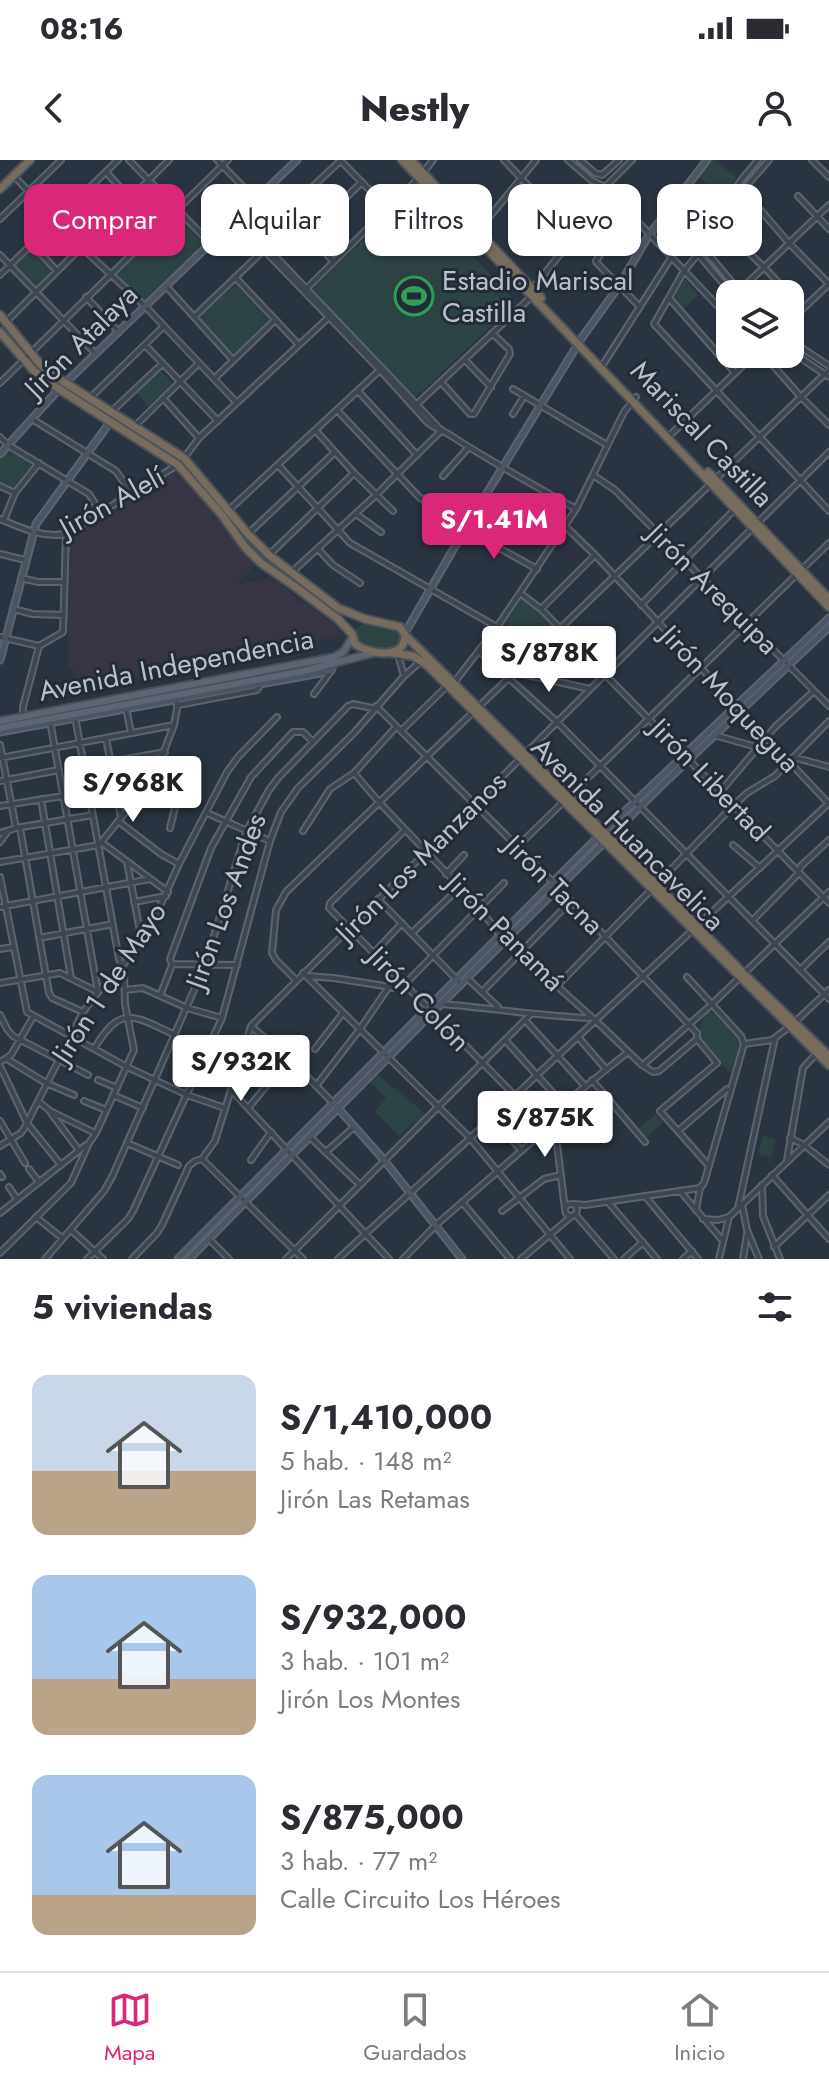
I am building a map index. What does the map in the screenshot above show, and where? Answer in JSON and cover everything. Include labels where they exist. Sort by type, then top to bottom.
[{"type":"highway","points":[[0,189],[30,160]]},
{"type":"highway","points":[[402,160],[430,184]]},
{"type":"highway","points":[[411,160],[421,175],[579,341]]},
{"type":"highway","points":[[492,247],[532,292]]},
{"type":"highway","points":[[3,319],[63,386],[111,421],[181,461]]},
{"type":"highway","points":[[0,332],[45,380],[90,398],[135,426],[181,461],[226,513],[269,555],[292,572],[303,587],[338,619],[359,647],[373,653],[386,653],[402,647],[405,634],[397,626],[365,619],[338,608],[303,587],[261,563],[245,547],[226,513]]},
{"type":"highway","name":"Mariscal Castilla","points":[[579,341],[604,363],[634,398]]},
{"type":"highway","name":"Mariscal Castilla","points":[[579,341],[829,599]]},
{"type":"highway","name":"Mariscal Castilla","points":[[713,481],[756,526]]},
{"type":"highway","name":"Mariscal Castilla","points":[[800,572],[829,607]]},
{"type":"highway","points":[[352,636],[356,624],[365,619]]},
{"type":"highway","name":"Avenida Huancavelica","points":[[405,634],[424,659],[742,976],[829,1056]]},
{"type":"highway","name":"Avenida Huancavelica","points":[[386,653],[424,659]]},
{"type":"highway","name":"Avenida Huancavelica","points":[[793,1024],[829,1065]]},
{"type":"main road","name":"Avenida Independencia","points":[[176,697],[335,657],[344,651],[352,636]]},
{"type":"main road","name":"Avenida Independencia","points":[[0,721],[176,697],[373,653]]},
{"type":"main road","name":"Avenida Independencia","points":[[0,730],[125,704]]},
{"type":"street","points":[[36,184],[61,160]]},
{"type":"street","points":[[94,184],[118,160]]},
{"type":"street","points":[[129,160],[152,184]]},
{"type":"street","points":[[144,184],[167,160]]},
{"type":"street","points":[[217,160],[240,184]]},
{"type":"street","points":[[185,201],[228,160]]},
{"type":"street","name":"Jirón Atalaya","points":[[272,184],[297,160]]},
{"type":"street","points":[[316,184],[341,160],[365,185]]},
{"type":"street","points":[[412,184],[433,160]]},
{"type":"street","points":[[504,160],[527,184]]},
{"type":"street","points":[[492,214],[536,160]]},
{"type":"street","points":[[568,160],[597,184]]},
{"type":"street","points":[[580,160],[602,175],[619,160]]},
{"type":"street","points":[[612,184],[632,160]]},
{"type":"street","points":[[405,634],[579,341],[619,286],[649,235],[707,160]]},
{"type":"street","points":[[739,184],[758,160]]},
{"type":"street","points":[[748,184],[769,160]]},
{"type":"street","points":[[812,160],[829,177]]},
{"type":"street","points":[[106,172],[117,184]]},
{"type":"street","points":[[14,176],[24,187]]},
{"type":"street","points":[[349,195],[362,182]]},
{"type":"street","points":[[0,219],[24,196]]},
{"type":"street","points":[[798,196],[829,229]]},
{"type":"street","points":[[750,280],[829,205]]},
{"type":"street","points":[[762,212],[829,284],[804,308]]},
{"type":"street","points":[[185,217],[201,234]]},
{"type":"street","points":[[641,226],[716,304]]},
{"type":"street","points":[[305,290],[365,232]]},
{"type":"street","points":[[0,275],[24,252]]},
{"type":"street","name":"Jirón Atalaya","points":[[0,454],[63,386],[201,253]]},
{"type":"street","points":[[0,255],[96,355]]},
{"type":"street","points":[[43,256],[57,271]]},
{"type":"street","points":[[3,319],[72,256]]},
{"type":"street","points":[[90,256],[145,306],[237,403]]},
{"type":"street","points":[[0,383],[128,256]]},
{"type":"street","points":[[194,317],[258,256]]},
{"type":"street","points":[[273,256],[433,427],[576,509]]},
{"type":"street","points":[[328,256],[334,262]]},
{"type":"street","points":[[415,406],[532,292],[560,256]]},
{"type":"street","points":[[600,256],[596,262],[640,307]]},
{"type":"street","points":[[696,256],[684,271],[654,324],[829,511]]},
{"type":"street","points":[[700,256],[724,280]]},
{"type":"street","points":[[711,256],[728,280]]},
{"type":"street","points":[[752,256],[777,280]]},
{"type":"street","points":[[604,363],[671,258]]},
{"type":"street","points":[[235,277],[299,345]]},
{"type":"street","points":[[166,286],[233,360]]},
{"type":"street","points":[[305,290],[381,369]]},
{"type":"street","points":[[86,297],[119,332]]},
{"type":"street","points":[[669,298],[735,373]]},
{"type":"street","points":[[181,461],[199,438],[329,317]]},
{"type":"street","points":[[214,379],[275,320]]},
{"type":"street","points":[[90,398],[164,326]]},
{"type":"street","points":[[441,381],[473,415],[510,353],[492,333]]},
{"type":"street","points":[[145,345],[218,421]]},
{"type":"street","points":[[804,352],[828,372]]},
{"type":"street","points":[[465,359],[491,387]]},
{"type":"street","points":[[804,359],[828,372]]},
{"type":"street","points":[[135,426],[199,363]]},
{"type":"street","points":[[111,412],[163,364]]},
{"type":"street","points":[[669,435],[740,368]]},
{"type":"street","points":[[775,368],[829,425]]},
{"type":"street","points":[[226,513],[381,369]]},
{"type":"street","points":[[296,980],[272,956],[276,910],[286,892],[828,372]]},
{"type":"street","points":[[513,389],[608,445]]},
{"type":"street","points":[[358,391],[417,455]]},
{"type":"street","points":[[513,414],[524,396]]},
{"type":"street","points":[[163,398],[199,438]]},
{"type":"street","points":[[303,831],[330,789],[354,773],[398,729],[450,685],[479,651],[576,509],[634,398]]},
{"type":"street","points":[[337,410],[419,497],[465,529],[537,569]]},
{"type":"street","points":[[32,419],[116,471],[132,494]]},
{"type":"street","points":[[0,660],[3,637],[39,518],[111,421]]},
{"type":"street","points":[[292,572],[376,495],[440,429]]},
{"type":"street","points":[[316,431],[393,511]]},
{"type":"street","points":[[0,437],[8,445],[89,494],[101,513]]},
{"type":"street","points":[[443,476],[468,447]]},
{"type":"street","points":[[248,534],[335,452]]},
{"type":"street","name":"Jirón Los Manzanos","points":[[132,1259],[162,1225],[189,1166],[202,1159],[215,1141],[249,1028],[829,452]]},
{"type":"street","name":"Jirón Alelí","points":[[2,520],[49,536],[66,534],[181,461]]},
{"type":"street","points":[[2,520],[15,493],[39,463]]},
{"type":"street","points":[[278,465],[350,543],[497,627]]},
{"type":"street","points":[[269,555],[354,473]]},
{"type":"street","name":"Jirón Arequipa","points":[[593,475],[615,490],[829,706]]},
{"type":"street","points":[[0,486],[15,493]]},
{"type":"street","points":[[641,605],[736,508]]},
{"type":"street","points":[[356,514],[381,532]]},
{"type":"street","name":"Jirón Moquegua","points":[[565,526],[781,754],[791,759],[829,803]]},
{"type":"street","points":[[3,637],[39,646],[63,632],[66,534]]},
{"type":"street","points":[[517,847],[829,543]]},
{"type":"street","points":[[318,549],[333,565],[360,583]]},
{"type":"street","points":[[0,554],[25,560]]},
{"type":"street","points":[[541,609],[595,555]]},
{"type":"street","points":[[21,578],[38,582],[65,582]]},
{"type":"street","name":"Jirón Libertad","points":[[520,593],[560,628],[829,903]]},
{"type":"street","points":[[13,609],[33,614],[64,615]]},
{"type":"street","points":[[189,1259],[430,1010],[829,618]]},
{"type":"street","points":[[397,626],[413,619]]},
{"type":"street","points":[[786,663],[829,627]]},
{"type":"street","points":[[23,716],[39,646]]},
{"type":"street","points":[[479,651],[557,722],[826,997]]},
{"type":"street","points":[[397,654],[404,676]]},
{"type":"street","points":[[87,1259],[128,1219],[222,1018],[270,841],[281,812],[298,788],[354,733],[404,676],[424,659]]},
{"type":"street","name":"Avenida Independencia","points":[[176,697],[331,671],[334,663]]},
{"type":"street","points":[[314,694],[331,671]]},
{"type":"street","points":[[514,672],[590,690]]},
{"type":"street","points":[[721,791],[766,738],[814,691]]},
{"type":"street","points":[[0,862],[100,843],[154,777],[174,725],[176,697]]},
{"type":"street","points":[[125,704],[131,733]]},
{"type":"street","name":"Jirón Los Andes","points":[[45,1259],[104,1191],[127,1143],[205,965],[246,832],[269,790],[348,706],[375,707]]},
{"type":"street","name":"Jirón Tacna","points":[[375,707],[556,885],[689,1024],[716,1061],[660,1111],[678,1131]]},
{"type":"street","points":[[687,757],[714,735],[738,708]]},
{"type":"street","points":[[0,1253],[71,1183],[135,1047],[75,716]]},
{"type":"street","name":"Jirón 1 de Mayo","points":[[0,1146],[21,1133],[83,1012],[142,942],[227,772],[277,717]]},
{"type":"street","points":[[50,721],[98,992]]},
{"type":"street","points":[[557,986],[734,805],[747,793],[766,783],[829,721]]},
{"type":"street","points":[[1,758],[174,725]]},
{"type":"street","points":[[160,996],[172,963],[170,959],[211,848],[251,777],[293,732],[303,732],[313,742]]},
{"type":"street","points":[[714,735],[781,754]]},
{"type":"street","points":[[106,738],[119,819],[161,854],[179,864]]},
{"type":"street","points":[[0,745],[3,781],[25,858],[50,996],[83,1012]]},
{"type":"street","points":[[110,762],[165,752]]},
{"type":"street","points":[[791,759],[829,767]]},
{"type":"street","points":[[159,764],[177,779],[180,787],[170,828]]},
{"type":"street","points":[[3,781],[59,770]]},
{"type":"street","name":"Jirón Panamá","points":[[354,773],[503,938],[643,1066]]},
{"type":"street","points":[[87,780],[113,775]]},
{"type":"street","points":[[115,785],[154,777]]},
{"type":"street","points":[[0,806],[89,792]]},
{"type":"street","points":[[41,799],[71,978]]},
{"type":"street","points":[[338,1259],[829,803]]},
{"type":"street","points":[[207,813],[270,841]]},
{"type":"street","points":[[0,833],[93,815]]},
{"type":"street","points":[[0,842],[9,830]]},
{"type":"street","name":"Jirón Colón","points":[[405,830],[330,903],[329,908],[557,1138]]},
{"type":"street","points":[[752,921],[829,840]]},
{"type":"street","points":[[100,843],[167,894]]},
{"type":"street","points":[[733,845],[760,868]]},
{"type":"street","points":[[446,874],[464,855]]},
{"type":"street","points":[[126,861],[142,942]]},
{"type":"street","points":[[0,877],[3,907],[25,1010],[127,1067],[187,1095],[225,1108]]},
{"type":"street","points":[[3,907],[150,879]]},
{"type":"street","points":[[405,984],[504,883]]},
{"type":"street","points":[[412,933],[460,888]]},
{"type":"street","points":[[697,1036],[659,1071],[643,1066],[829,892]]},
{"type":"street","points":[[134,902],[167,894]]},
{"type":"street","points":[[378,899],[459,982]]},
{"type":"street","points":[[482,992],[571,901]]},
{"type":"street","points":[[374,953],[402,923]]},
{"type":"street","points":[[39,938],[113,924]]},
{"type":"street","points":[[430,1010],[441,1004],[503,938]]},
{"type":"street","points":[[800,970],[829,942]]},
{"type":"street","points":[[0,949],[13,947]]},
{"type":"street","points":[[172,963],[237,965]]},
{"type":"street","points":[[0,983],[60,973],[98,992]]},
{"type":"street","points":[[305,974],[410,990]]},
{"type":"street","points":[[305,974],[470,1138],[570,1259]]},
{"type":"street","points":[[687,977],[743,1038],[744,1044],[696,1210]]},
{"type":"street","points":[[467,978],[499,1009]]},
{"type":"street","points":[[125,990],[143,988],[187,1008],[222,1018]]},
{"type":"street","points":[[316,1086],[388,988]]},
{"type":"street","points":[[744,1044],[775,1038],[826,997],[829,990]]},
{"type":"street","points":[[441,1004],[594,1019]]},
{"type":"street","points":[[315,1049],[343,1013]]},
{"type":"street","points":[[286,1259],[531,1014]]},
{"type":"street","points":[[0,1015],[9,1031],[20,1039],[88,1075]]},
{"type":"street","points":[[33,1016],[7,1059],[0,1064],[27,1123],[61,1165]]},
{"type":"street","points":[[94,1049],[113,1022],[128,1018],[140,1019],[175,1035]]},
{"type":"street","points":[[526,1021],[585,1086]]},
{"type":"street","points":[[249,1028],[297,1066],[336,1106],[384,1160],[462,1259]]},
{"type":"street","points":[[0,1037],[9,1031]]},
{"type":"street","points":[[578,1037],[605,1068]]},
{"type":"street","points":[[759,1259],[740,1206],[775,1038]]},
{"type":"street","points":[[505,1040],[563,1104]]},
{"type":"street","points":[[403,1259],[436,1225],[546,1128],[563,1104],[628,1052]]},
{"type":"street","points":[[786,1162],[803,1068],[817,1053]]},
{"type":"street","points":[[7,1059],[46,1083],[74,1095]]},
{"type":"street","points":[[239,1059],[268,1084],[248,1108]]},
{"type":"street","points":[[98,1080],[117,1088]]},
{"type":"street","points":[[592,1080],[645,1142]]},
{"type":"street","points":[[709,1166],[678,1131],[727,1089]]},
{"type":"street","points":[[231,1090],[389,1259]]},
{"type":"street","points":[[113,1095],[143,1108]]},
{"type":"street","points":[[38,1101],[50,1111],[78,1149]]},
{"type":"street","points":[[84,1101],[106,1110]]},
{"type":"street","points":[[178,1259],[241,1196],[310,1137],[336,1106]]},
{"type":"street","points":[[50,1111],[96,1133]]},
{"type":"street","points":[[492,1118],[521,1150]]},
{"type":"street","points":[[554,1118],[565,1210],[567,1214],[575,1214],[614,1259]]},
{"type":"street","points":[[0,1121],[25,1163]]},
{"type":"street","points":[[703,1219],[729,1217],[829,1122]]},
{"type":"street","points":[[326,1152],[354,1127]]},
{"type":"street","points":[[251,1160],[271,1132]]},
{"type":"street","points":[[310,1137],[359,1184]]},
{"type":"street","points":[[790,1138],[829,1165]]},
{"type":"street","points":[[0,1213],[89,1143]]},
{"type":"street","points":[[127,1143],[178,1165]]},
{"type":"street","points":[[202,1159],[303,1259]]},
{"type":"street","points":[[29,1169],[39,1182]]},
{"type":"street","points":[[502,1211],[544,1179],[561,1175]]},
{"type":"street","points":[[772,1175],[829,1239]]},
{"type":"street","points":[[762,1185],[763,1216],[777,1258]]},
{"type":"street","points":[[9,1187],[17,1199]]},
{"type":"street","points":[[561,1224],[566,1206],[573,1204],[588,1205],[700,1188]]},
{"type":"street","points":[[680,1191],[723,1241]]},
{"type":"street","points":[[774,1247],[829,1195]]},
{"type":"street","points":[[645,1196],[698,1259]]},
{"type":"street","points":[[564,1197],[577,1209],[575,1214]]},
{"type":"street","points":[[462,1202],[510,1259]]},
{"type":"street","points":[[608,1202],[657,1259]]},
{"type":"street","points":[[521,1259],[588,1205]]},
{"type":"street","points":[[36,1217],[63,1239]]},
{"type":"street","points":[[719,1259],[729,1217]]},
{"type":"street","points":[[71,1230],[103,1259]]},
{"type":"street","points":[[743,1259],[747,1230]]},
{"type":"street","points":[[209,1239],[229,1259]]},
{"type":"street","points":[[624,1259],[643,1242]]},
{"type":"street","points":[[683,1259],[692,1251]]},
{"type":"shaded area","points":[[178,470],[214,514],[214,519],[218,519],[256,564],[236,585],[273,577],[295,597],[338,627],[343,635],[190,665],[181,660],[157,664],[152,672],[72,686],[73,668],[68,666],[68,537]]},
{"type":"green space","points":[[711,160],[715,160],[737,178],[732,184],[707,184],[698,177]]},
{"type":"green space","points":[[185,224],[201,241],[201,247],[144,300],[116,274],[134,256],[185,256]]},
{"type":"green space","name":"Estadio Mariscal Castilla","points":[[365,238],[365,256],[473,256],[516,302],[414,399],[311,290]]},
{"type":"green space","points":[[24,255],[40,256],[54,272],[36,289],[12,266]]},
{"type":"green space","points":[[684,279],[698,295],[682,311],[672,300]]},
{"type":"green space","points":[[236,284],[269,320],[233,356],[197,318]]},
{"type":"green space","points":[[160,370],[172,383],[149,406],[137,394]]},
{"type":"green space","points":[[10,449],[36,465],[14,490],[0,485],[0,460]]},
{"type":"green space","points":[[522,599],[555,629],[534,649],[503,622],[518,600]]},
{"type":"green space","points":[[366,622],[400,630],[400,644],[379,649],[358,642],[357,627]]},
{"type":"green space","points":[[709,1012],[714,1013],[740,1040],[732,1075],[700,1041],[700,1025]]},
{"type":"green space","points":[[379,1075],[425,1114],[399,1136],[375,1112],[386,1098],[370,1082]]},
{"type":"green space","points":[[656,1114],[663,1123],[646,1138],[638,1129]]},
{"type":"green space","points":[[763,1136],[776,1139],[771,1157],[758,1154]]},
{"type":"place","name":"Estadio Mariscal Castilla","points":[[414,296]]}]
